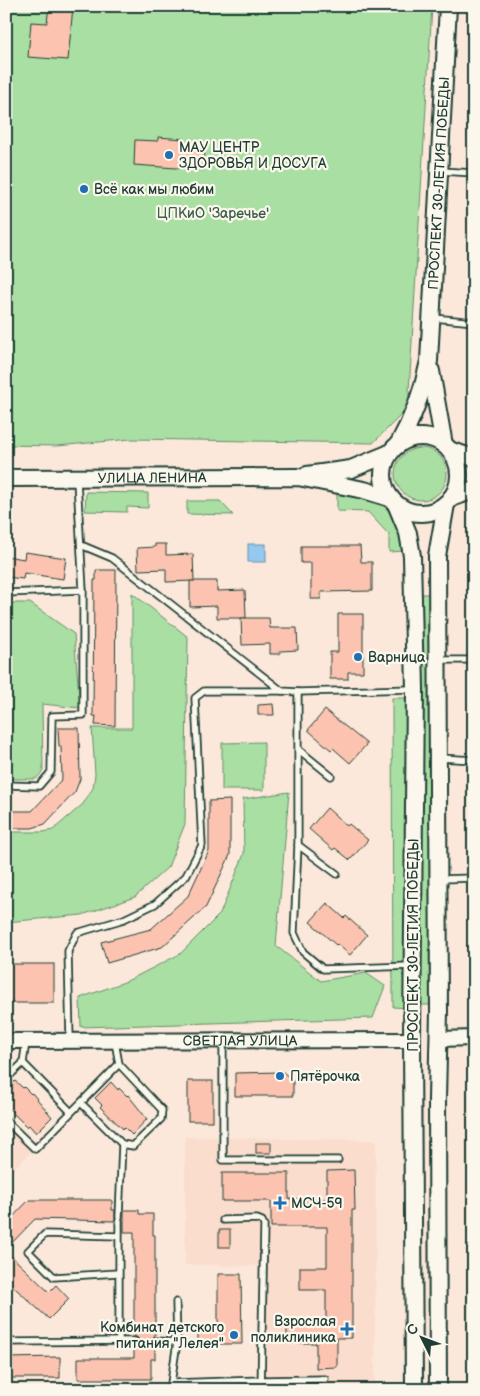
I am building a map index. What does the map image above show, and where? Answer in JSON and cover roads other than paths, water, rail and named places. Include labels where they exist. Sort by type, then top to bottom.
[{"type":"main road","name":"ПРОСПЕКТ 30-ЛЕТИЯ ПОБЕДЫ","points":[[394,449],[410,423],[418,403],[429,361],[448,6]]},
{"type":"main road","name":"ПРОСПЕКТ 30-ЛЕТИЯ ПОБЕДЫ","points":[[429,361],[447,448]]},
{"type":"main road","points":[[474,458],[447,448],[433,439],[421,437],[409,439],[394,449],[384,464],[383,476],[385,488],[393,501],[408,511],[421,513],[434,511],[448,500],[474,490]]},
{"type":"main road","points":[[447,448],[456,461],[458,474],[457,486],[448,500]]},
{"type":"main road","name":"УЛИЦА ЛЕНИНА","points":[[6,478],[298,477],[351,469],[394,449]]},
{"type":"main road","name":"УЛИЦА ЛЕНИНА","points":[[298,477],[364,490],[393,501]]},
{"type":"main road","name":"ПРОСПЕКТ 30-ЛЕТИЯ ПОБЕДЫ","points":[[438,1390],[437,556],[448,500]]},
{"type":"main road","name":"ПРОСПЕКТ 30-ЛЕТИЯ ПОБЕДЫ","points":[[393,501],[408,532],[412,556],[415,689],[412,1040],[414,1390]]},
{"type":"main road","name":"СВЕТЛАЯ УЛИЦА","points":[[412,1040],[438,1039]]},
{"type":"street","name":"СВЕТЛАЯ УЛИЦА","points":[[438,1039],[474,1038]]},
{"type":"street","name":"СВЕТЛАЯ УЛИЦА","points":[[6,1041],[223,1042],[412,1040]]},
{"type":"lane","points":[[438,171],[474,173]]},
{"type":"lane","points":[[432,318],[474,322]]},
{"type":"lane","points":[[6,785],[39,786],[51,772],[52,716],[83,715],[83,590],[77,478]]},
{"type":"lane","points":[[81,545],[112,558],[282,691]]},
{"type":"lane","points":[[6,593],[83,590]]},
{"type":"lane","points":[[438,660],[474,660]]},
{"type":"lane","points":[[70,1042],[68,951],[77,933],[124,919],[155,904],[186,876],[202,845],[195,698],[204,691],[298,692],[415,689]]},
{"type":"lane","points":[[298,692],[298,845],[294,933],[303,952],[323,969],[413,966]]},
{"type":"lane","points":[[299,750],[331,776]]},
{"type":"lane","points":[[437,758],[474,760]]},
{"type":"lane","points":[[298,845],[337,874]]},
{"type":"lane","points":[[438,878],[474,878]]},
{"type":"lane","points":[[6,1079],[23,1063],[26,1042]]},
{"type":"lane","points":[[81,1103],[122,1144],[132,1146],[161,1119],[162,1110],[119,1064],[115,1042]]},
{"type":"lane","points":[[223,1042],[223,1160],[338,1160]]},
{"type":"lane","points":[[23,1063],[71,1112]]},
{"type":"lane","points":[[6,1121],[34,1148],[119,1064]]},
{"type":"lane","points":[[119,1341],[118,1236],[122,1144]]},
{"type":"lane","points":[[223,1220],[257,1219],[262,1220],[264,1225],[261,1390]]},
{"type":"lane","points":[[118,1236],[45,1234],[28,1251],[54,1277],[118,1273]]},
{"type":"lane","points":[[176,1302],[177,1342],[170,1386],[261,1380],[325,1379]]},
{"type":"lane","points":[[6,1342],[134,1341]]},
{"type":"lane","points":[[155,1341],[177,1342]]},
{"type":"water","points":[[248,544],[266,544],[266,562],[248,562]]},
{"type":"place","name":"МАУ ЦЕНТР ЗДОРОВЬЯ И ДОСУГА","points":[[169,155]]},
{"type":"place","name":"Всё как мы любим","points":[[84,189]]},
{"type":"place","name":"Варница","points":[[358,657]]},
{"type":"place","name":"Пятёрочка","points":[[280,1076]]},
{"type":"place","name":"МСЧ-59","points":[[280,1203]]},
{"type":"place","name":"Взрослая поликлиника","points":[[347,1329]]},
{"type":"place","name":"Комбинат детского питания \"Лелея\"","points":[[234,1335]]},
{"type":"park label","name":"ЦПКиО 'Заречье'","points":[[213,213]]}]
